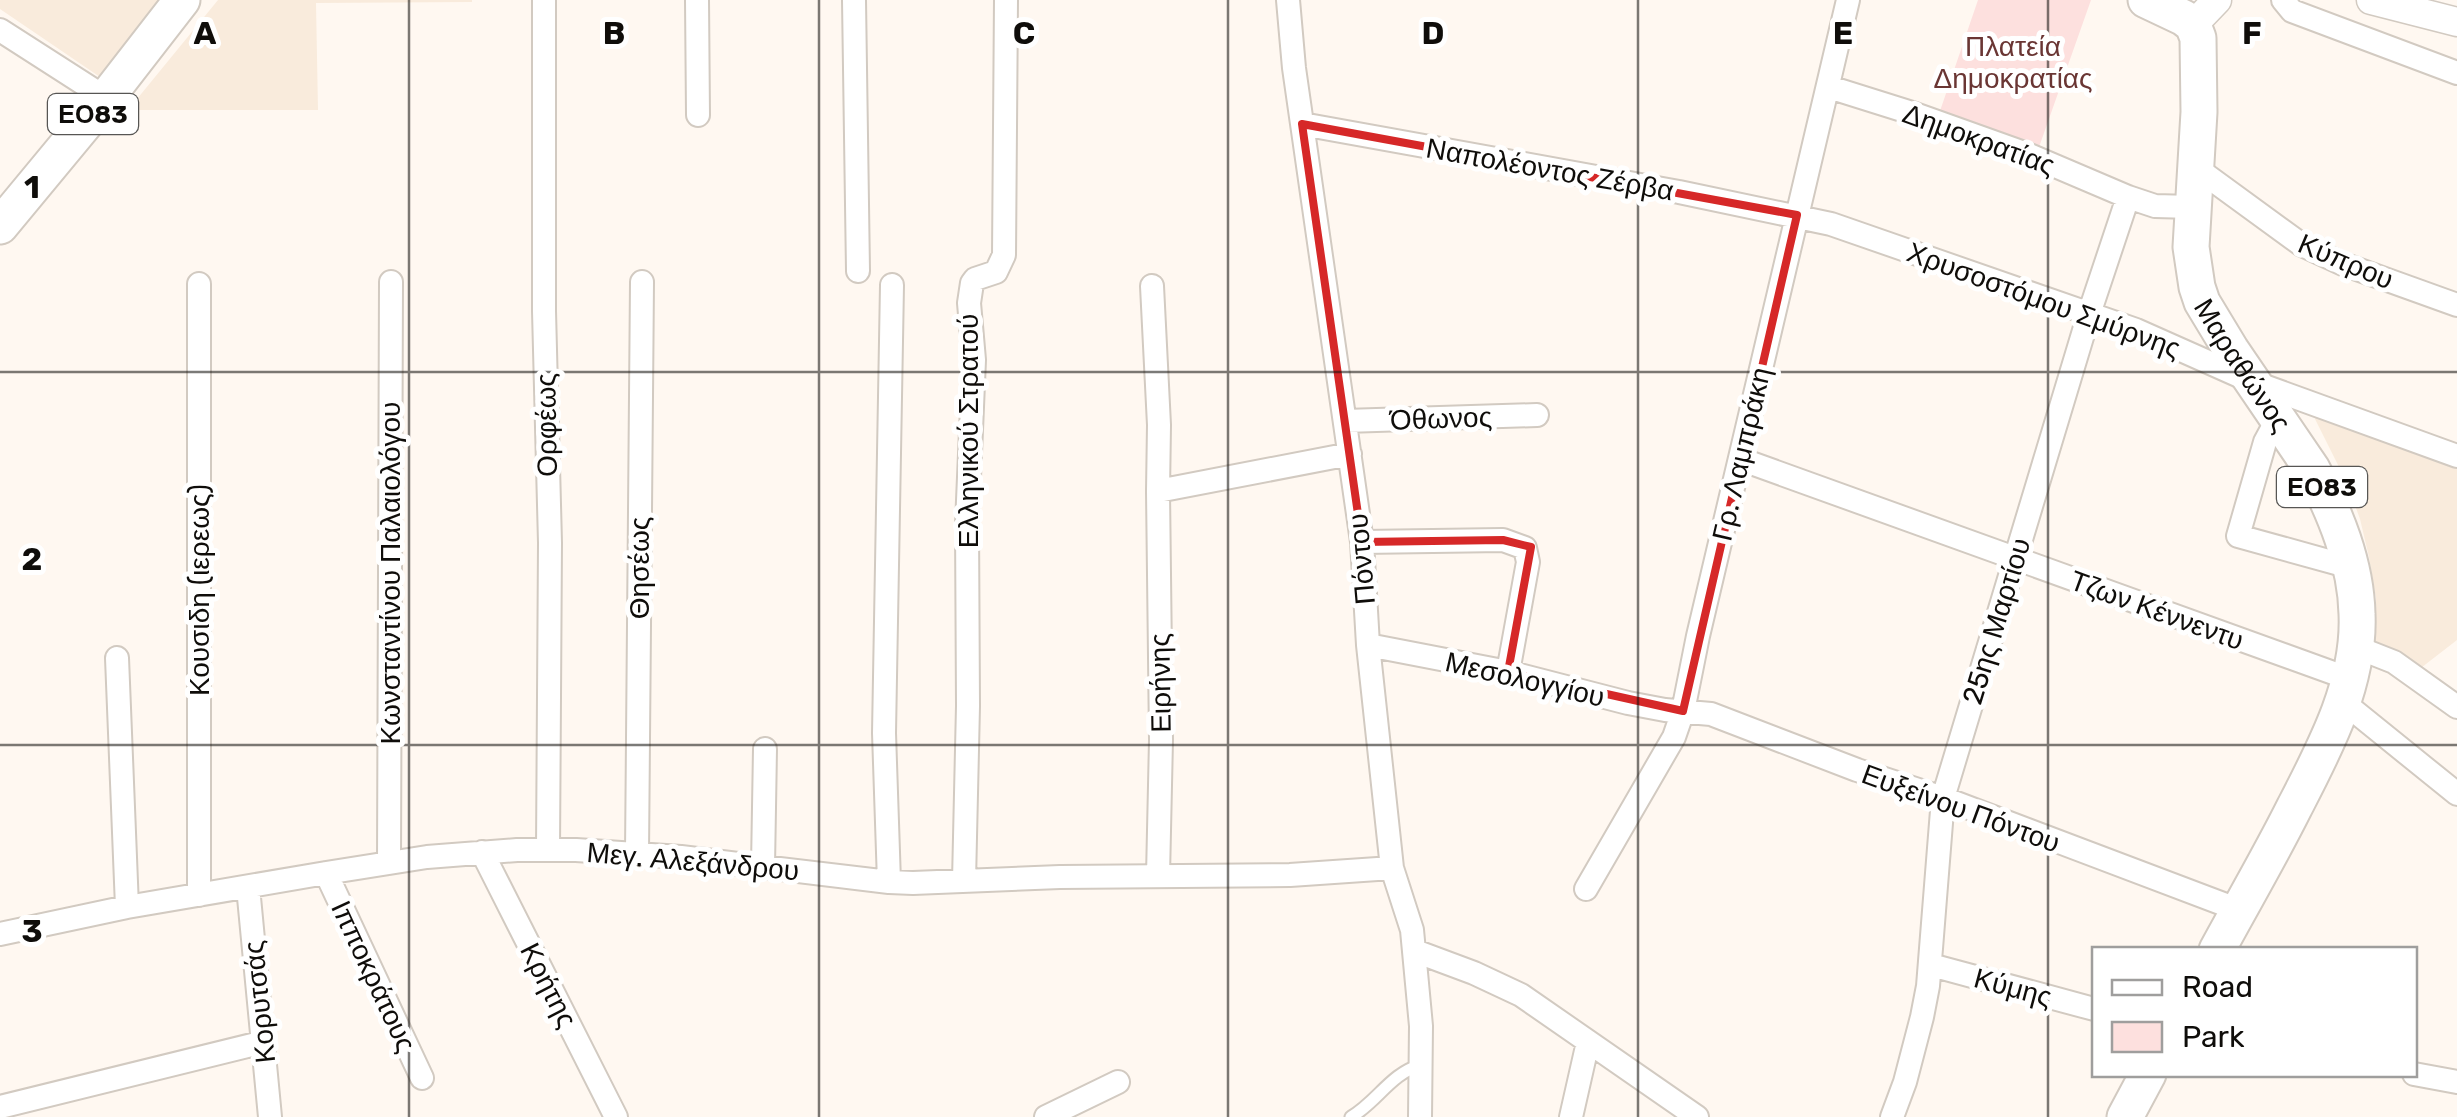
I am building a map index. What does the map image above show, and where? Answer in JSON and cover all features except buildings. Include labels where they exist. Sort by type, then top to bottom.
[{"type":"main road","name":"ΕΟ83","points":[[0,226],[182,0]]},
{"type":"main road","name":"Μαραθώνος","points":[[2146,0],[2184,18],[2205,13],[2199,46],[2192,207],[2192,259],[2198,288],[2214,324],[2324,492],[2350,567],[2358,613],[2349,676],[2332,730],[2219,947]]},
{"type":"main road","points":[[2125,1117],[2146,1077]]},
{"type":"street","name":"Ορφέως","points":[[544,0],[544,311],[550,543],[548,850]]},
{"type":"street","points":[[697,0],[698,115]]},
{"type":"street","points":[[854,0],[858,271]]},
{"type":"street","name":"Ελληνικού Στρατού","points":[[964,882],[967,524],[974,360],[969,304],[972,283],[996,272],[1004,254],[1006,0]]},
{"type":"street","name":"Πόντου","points":[[1288,0],[1289,30],[1362,542],[1368,645],[1392,868],[1411,922],[1415,951],[1421,1026],[1420,1117]]},
{"type":"street","name":"Γρ. Λαμπράκη","points":[[1586,890],[1674,738],[1683,711],[1848,0]]},
{"type":"street","points":[[2283,0],[2292,11],[2457,72]]},
{"type":"street","points":[[2371,0],[2457,22]]},
{"type":"street","points":[[0,30],[106,98]]},
{"type":"street","name":"Δημοκρατίας","points":[[1829,87],[2027,154],[2128,197]]},
{"type":"street","name":"Ναπολέοντος Ζέρβα","points":[[1302,124],[1797,215]]},
{"type":"street","name":"Κύπρου","points":[[2195,168],[2302,246],[2457,304]]},
{"type":"street","points":[[2128,197],[2155,206],[2192,207]]},
{"type":"street","name":"25ης Μαρτίου","points":[[1892,1117],[1922,1017],[1931,965],[1942,798],[2128,197]]},
{"type":"street","name":"Χρυσοστόμου Σμύρνης","points":[[1797,215],[1853,230],[2089,314],[2161,340],[2253,382],[2456,452]]},
{"type":"street","name":"Κωνσταντίνου Παλαιολόγου","points":[[389,863],[391,282]]},
{"type":"street","name":"Θησέως","points":[[637,854],[642,282]]},
{"type":"street","name":"Κουσιδη (ιερεως)","points":[[199,284],[199,895]]},
{"type":"street","points":[[889,882],[884,750],[892,286]]},
{"type":"street","name":"Ειρήνης","points":[[1152,286],[1158,378],[1158,876]]},
{"type":"street","name":"Όθωνος","points":[[1345,421],[1537,415]]},
{"type":"street","points":[[2280,421],[2266,442],[2238,536],[2350,567]]},
{"type":"street","points":[[1158,491],[1350,454]]},
{"type":"street","name":"Τζων Κέννεντυ","points":[[1740,459],[2349,676]]},
{"type":"street","points":[[1362,542],[1503,540],[1525,548],[1528,562],[1508,672]]},
{"type":"street","name":"Μεσολογγίου","points":[[1368,645],[1508,672],[1628,703],[1683,711]]},
{"type":"street","points":[[117,658],[127,907]]},
{"type":"street","points":[[2457,707],[2394,662],[2349,676],[2457,794]]},
{"type":"street","name":"Ευξείνου Πόντου","points":[[1683,711],[1712,714],[2239,910]]},
{"type":"street","points":[[763,866],[765,749]]},
{"type":"street","name":"Μεγ. Αλεξάνδρου","points":[[0,934],[127,907],[326,873],[482,852],[637,854],[889,882],[1290,875],[1392,868]]},
{"type":"street","name":"Κρήτης","points":[[482,852],[616,1117]]},
{"type":"street","name":"Ιπποκράτους","points":[[326,873],[422,1078]]},
{"type":"street","name":"Κορυτσάς","points":[[248,888],[270,1117]]},
{"type":"street","points":[[1415,951],[1522,995],[1697,1117]]},
{"type":"street","name":"Κύμης","points":[[1931,965],[2092,1008]]},
{"type":"street","points":[[0,1107],[264,1042]]},
{"type":"street","points":[[1572,1117],[1588,1042]]},
{"type":"street","points":[[2417,1075],[2457,1082]]},
{"type":"street","points":[[1046,1117],[1118,1082]]},
{"type":"lane","points":[[1351,1117],[1400,1074],[1421,1065]]},
{"type":"highlighted area","points":[[1302,124],[1797,215],[1683,711],[1508,672],[1531,547],[1503,540],[1362,542]]},
{"type":"shaded area","points":[[0,0],[164,0],[100,77],[0,9]]},
{"type":"shaded area","points":[[218,0],[472,2],[316,3],[318,110],[128,110]]},
{"type":"shaded area","points":[[2319,412],[2457,461],[2457,640],[2417,671],[2375,642],[2376,598],[2360,519],[2315,419]]},
{"type":"green space","name":"Πλατεία Δημοκρατίας","points":[[1978,0],[2091,0],[2039,147],[1940,111]]}]
